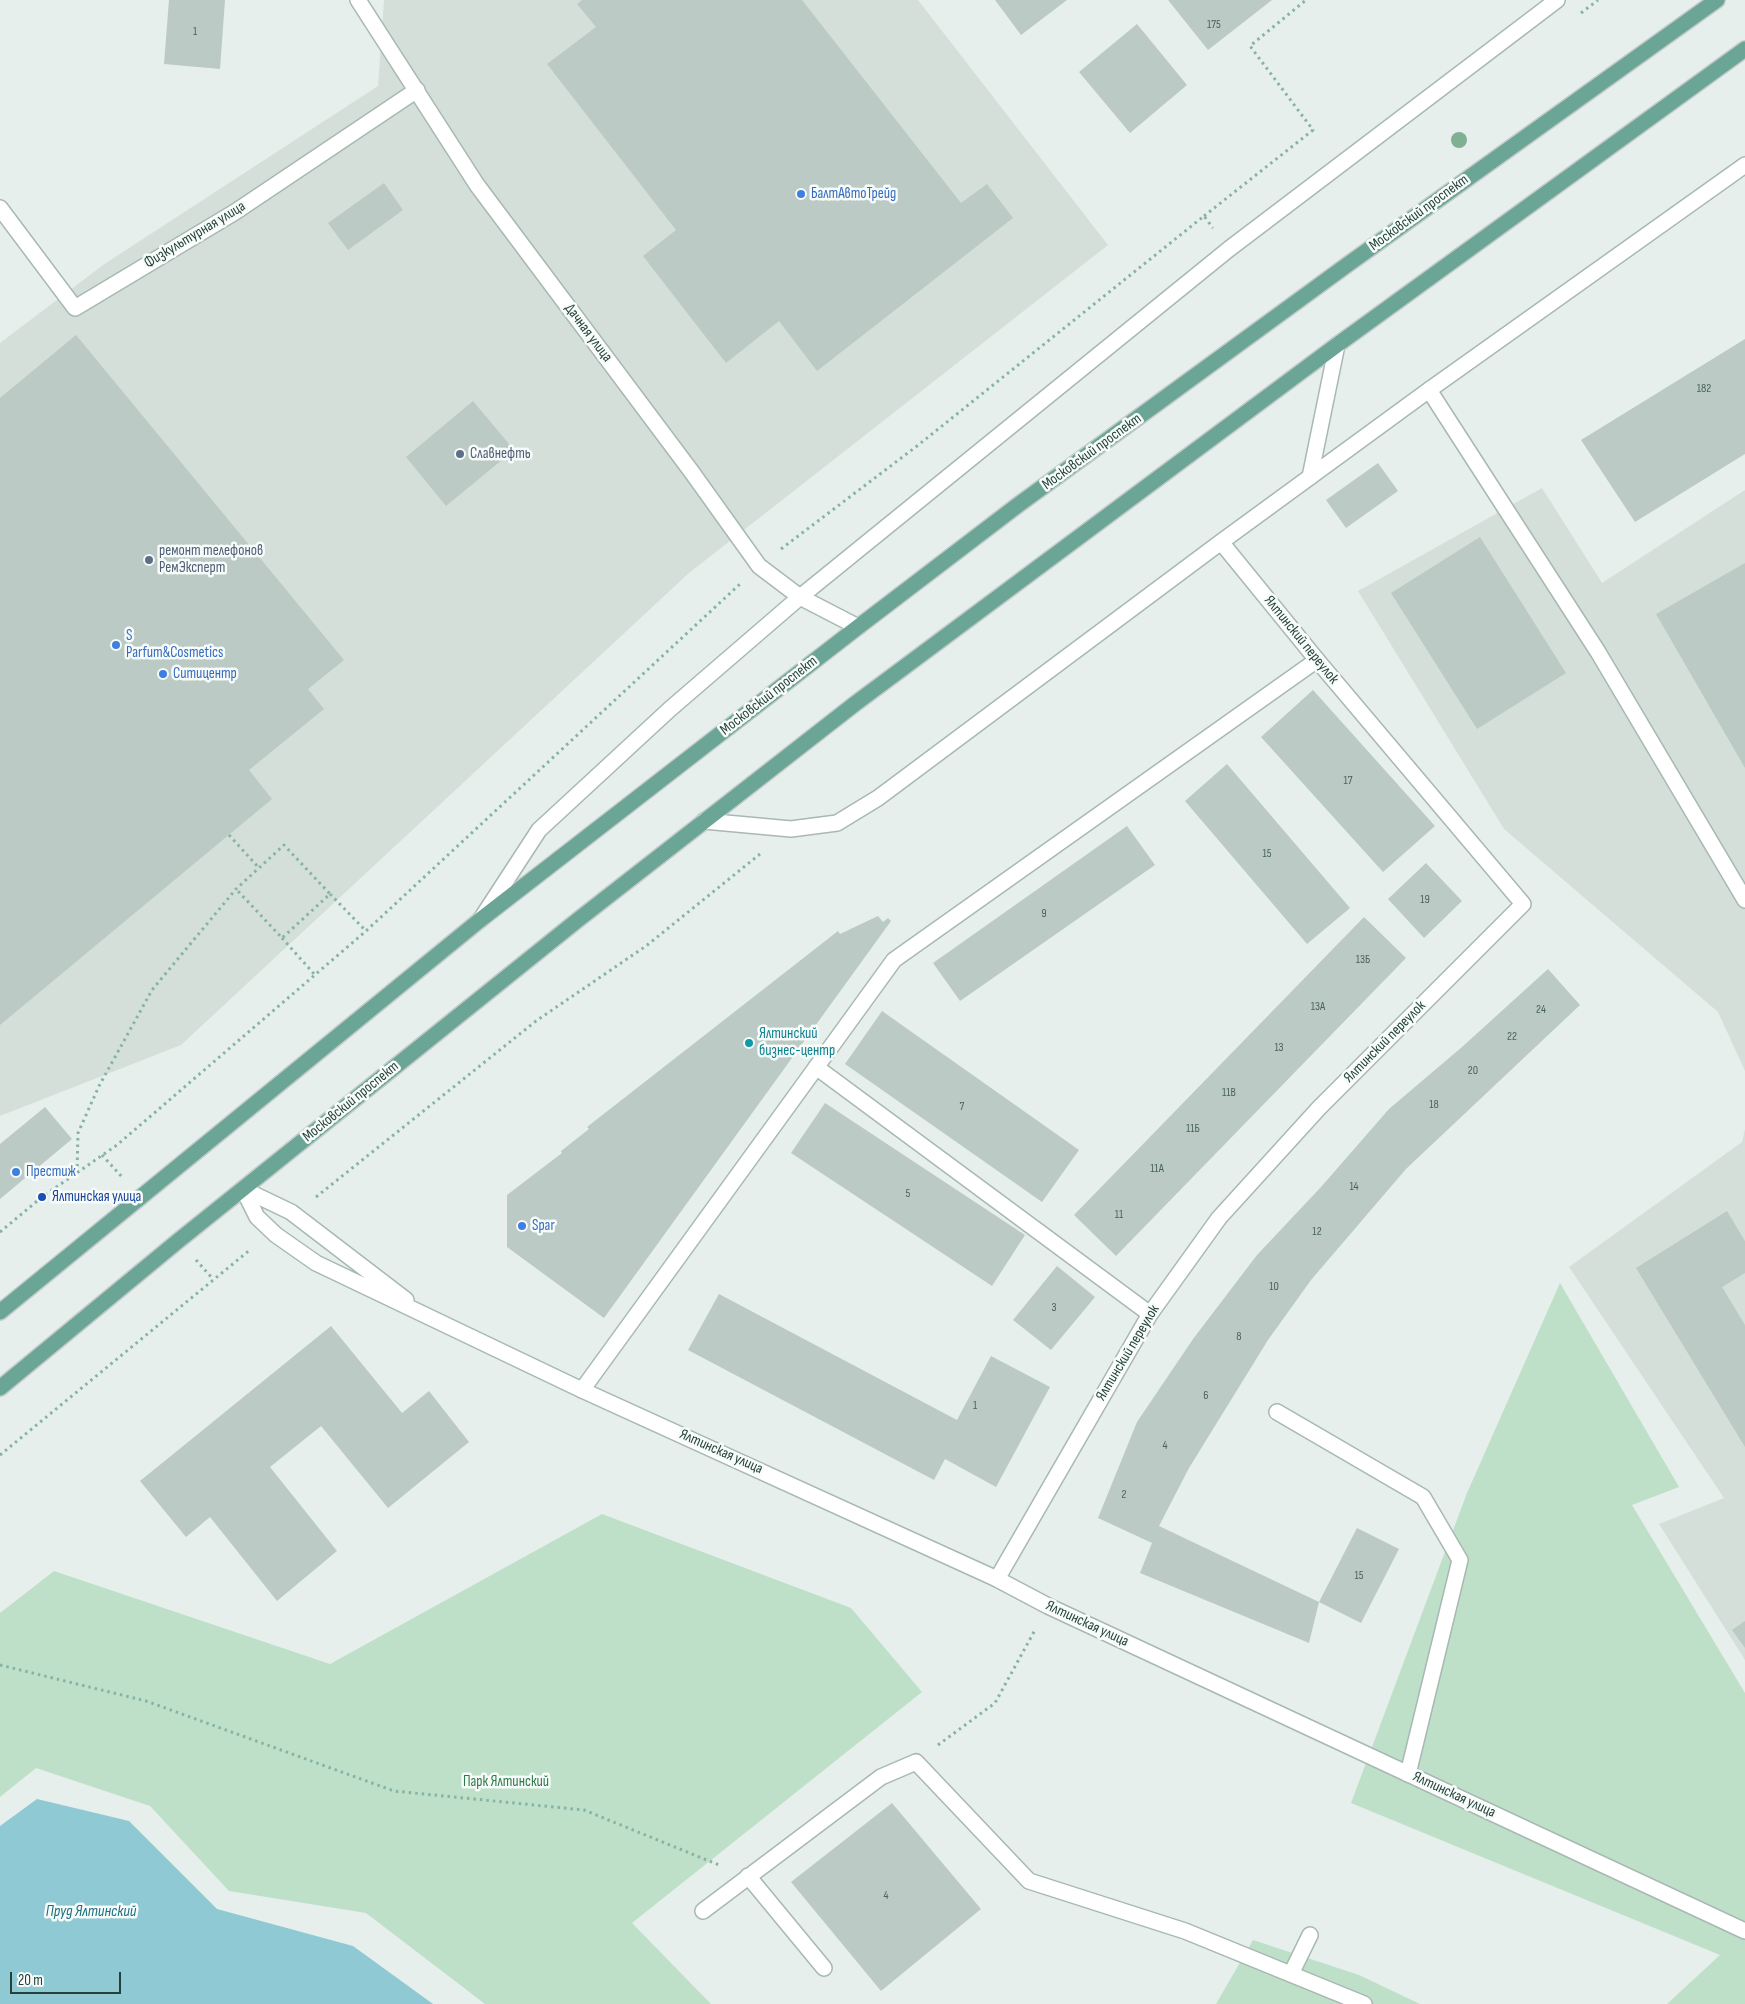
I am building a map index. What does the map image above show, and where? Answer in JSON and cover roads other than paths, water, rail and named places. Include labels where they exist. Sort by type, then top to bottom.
[{"type":"main road","name":"Московский проспект","points":[[0,1312],[480,920],[858,627],[1018,506],[1331,277],[1717,0]]},
{"type":"main road","name":"Московский проспект","points":[[0,1388],[243,1188],[704,820],[856,703],[1337,344],[1745,49]]},
{"type":"street","name":"Дачная улица","points":[[358,0],[477,185],[691,470],[759,566],[800,597],[858,627]]},
{"type":"street","name":"Московский проспект","points":[[480,920],[539,830],[670,709],[800,597],[1229,249],[1557,0]]},
{"type":"street","name":"Физкультурная улица","points":[[0,208],[75,308],[235,212],[417,90]]},
{"type":"street","points":[[704,820],[791,829],[837,823],[878,798],[1221,542],[1429,390],[1745,165]]},
{"type":"street","points":[[1310,477],[1337,344]]},
{"type":"street","points":[[1429,390],[1598,652],[1745,900]]},
{"type":"street","name":"Ялтинский переулок","points":[[997,1578],[1150,1314],[1220,1218],[1312,1116],[1523,904],[1317,660],[1221,542]]},
{"type":"street","points":[[582,1390],[894,960],[1317,660]]},
{"type":"street","points":[[816,1067],[1150,1314]]},
{"type":"street","name":"Ялтинская улица","points":[[243,1188],[294,1214],[329,1239],[429,1318]]},
{"type":"street","name":"Ялтинская улица","points":[[243,1188],[257,1217],[273,1232],[316,1263],[582,1390],[997,1578],[1048,1606],[1745,1930]]},
{"type":"street","points":[[1277,1412],[1423,1497],[1460,1560],[1408,1774]]},
{"type":"street","points":[[703,1911],[881,1777],[916,1762],[1029,1881],[1185,1930],[1364,2004]]},
{"type":"street","points":[[748,1876],[824,1968]]},
{"type":"street","points":[[1291,1974],[1310,1935]]},
{"type":"water","name":"Пруд Ялтинский","points":[[37,1799],[129,1821],[217,1909],[353,1946],[433,2004],[0,2004],[0,1826]]},
{"type":"place","name":"БалтАвтоТрейд","points":[[801,194]]},
{"type":"place","name":"Славнефть","points":[[460,454]]},
{"type":"place","name":"ремонт телефонов РемЭксперт","points":[[149,560]]},
{"type":"place","name":"S Parfum&Cosmetics","points":[[116,645]]},
{"type":"place","name":"Ситицентр","points":[[163,674]]},
{"type":"place","name":"Ялтинский бизнес-центр","points":[[749,1043]]},
{"type":"place","name":"Престиж","points":[[16,1172]]},
{"type":"place","name":"Ялтинская улица","points":[[42,1197]]},
{"type":"place","name":"Spar","points":[[522,1226]]},
{"type":"park label","name":"Парк Ялтинский","points":[[506,1782]]}]
